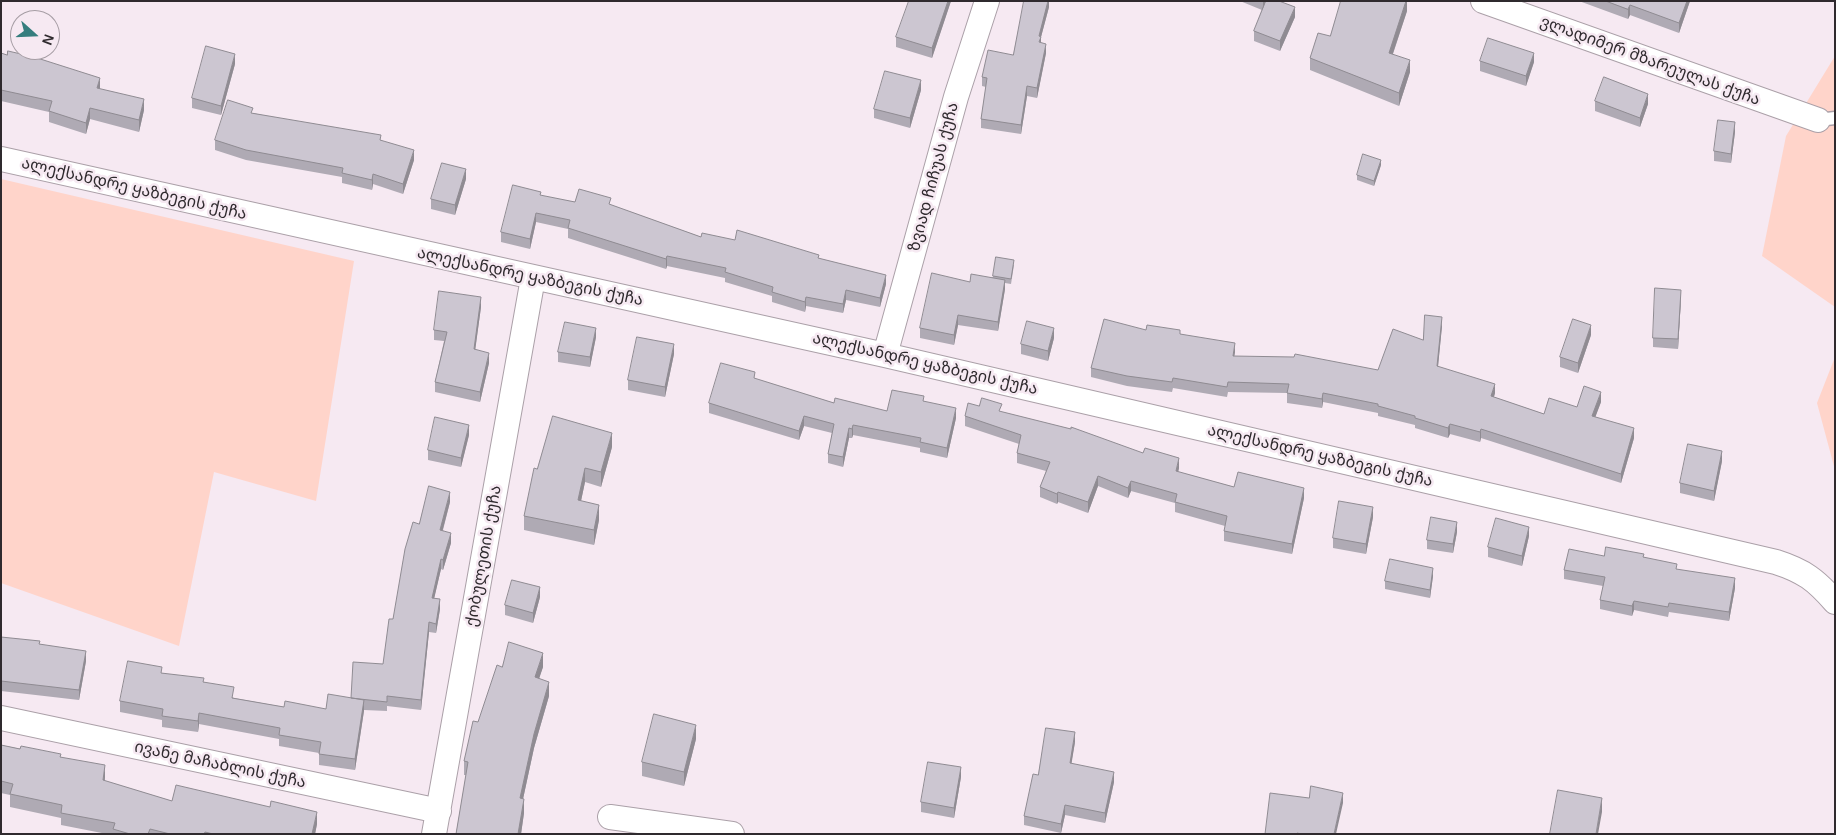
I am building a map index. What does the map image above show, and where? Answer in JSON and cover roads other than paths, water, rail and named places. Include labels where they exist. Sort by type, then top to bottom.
[{"type":"street","name":"ზვიად ჩიჩუას ქუჩა","points":[[886,355],[956,97],[987,1]]},
{"type":"street","name":"ვლადიმერ მზარეულას ქუჩა","points":[[1483,1],[1826,119]]},
{"type":"street","name":"ალექსანდრე ყაზბეგის ქუჩა","points":[[1,159],[886,355],[1776,562],[1799,570],[1819,583],[1835,602]]},
{"type":"street","name":"ქობულეთის ქუჩა","points":[[437,822],[533,278]]},
{"type":"street","name":"ივანე მაჩაბლის ქუჩა","points":[[1,718],[437,822]]},
{"type":"street","points":[[610,817],[732,834]]}]
